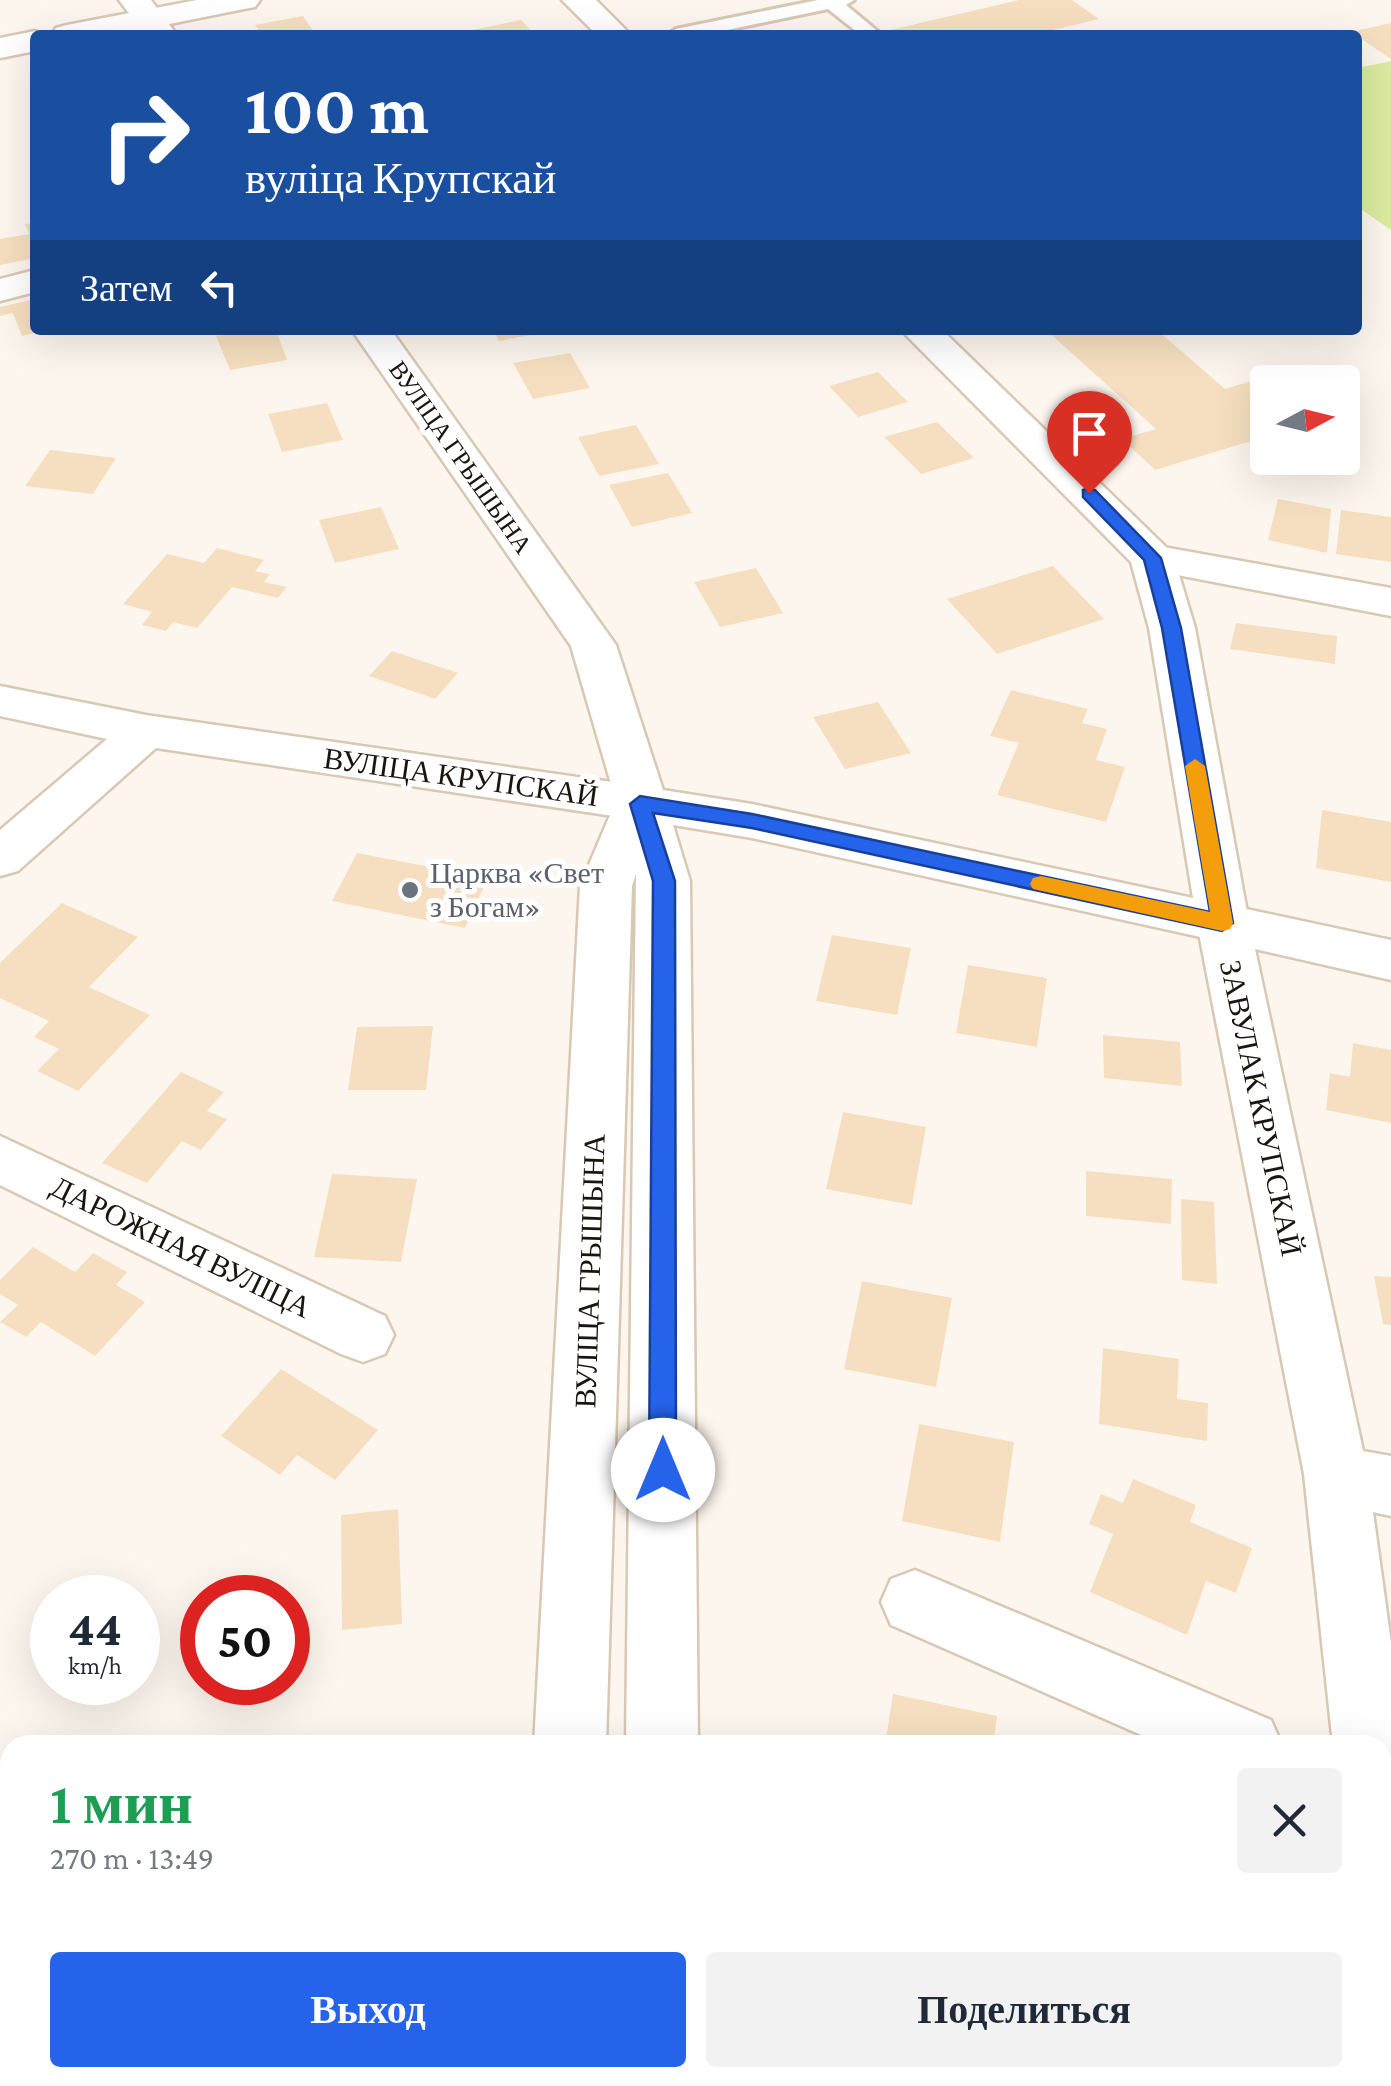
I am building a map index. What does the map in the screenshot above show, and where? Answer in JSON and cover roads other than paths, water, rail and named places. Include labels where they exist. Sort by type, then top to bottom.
[{"type":"main road","points":[[91,30],[244,0]]},
{"type":"main road","points":[[578,0],[610,30]]},
{"type":"main road","points":[[0,48],[30,42]]},
{"type":"main road","points":[[0,290],[30,282]]},
{"type":"main road","name":"ВУЛІЦА ГРЫШЫНА","points":[[375,335],[594,645],[617,704],[640,804],[664,881],[662,1735]]},
{"type":"main road","name":"ЗАВУЛАК КРУПСКАЙ","points":[[925,335],[1152,558],[1172,628],[1222,923],[1364,1480],[1368,1735]]},
{"type":"main road","points":[[1152,558],[1391,602]]},
{"type":"main road","name":"ВУЛІЦА КРУПСКАЙ","points":[[0,701],[146,731],[752,821],[1391,960]]},
{"type":"main road","points":[[0,858],[146,731]]},
{"type":"main road","name":"ВУЛІЦА ГРЫШЫНА","points":[[570,1735],[606,886],[640,804]]},
{"type":"main road","name":"ДАРОЖНАЯ ВУЛІЦА","points":[[0,1160],[363,1335]]},
{"type":"main road","points":[[915,1602],[1223,1735]]},
{"type":"lane","points":[[700,30],[839,1],[868,30]]},
{"type":"place","name":"Царква «Свет з Богам»","points":[[410,890]]}]
